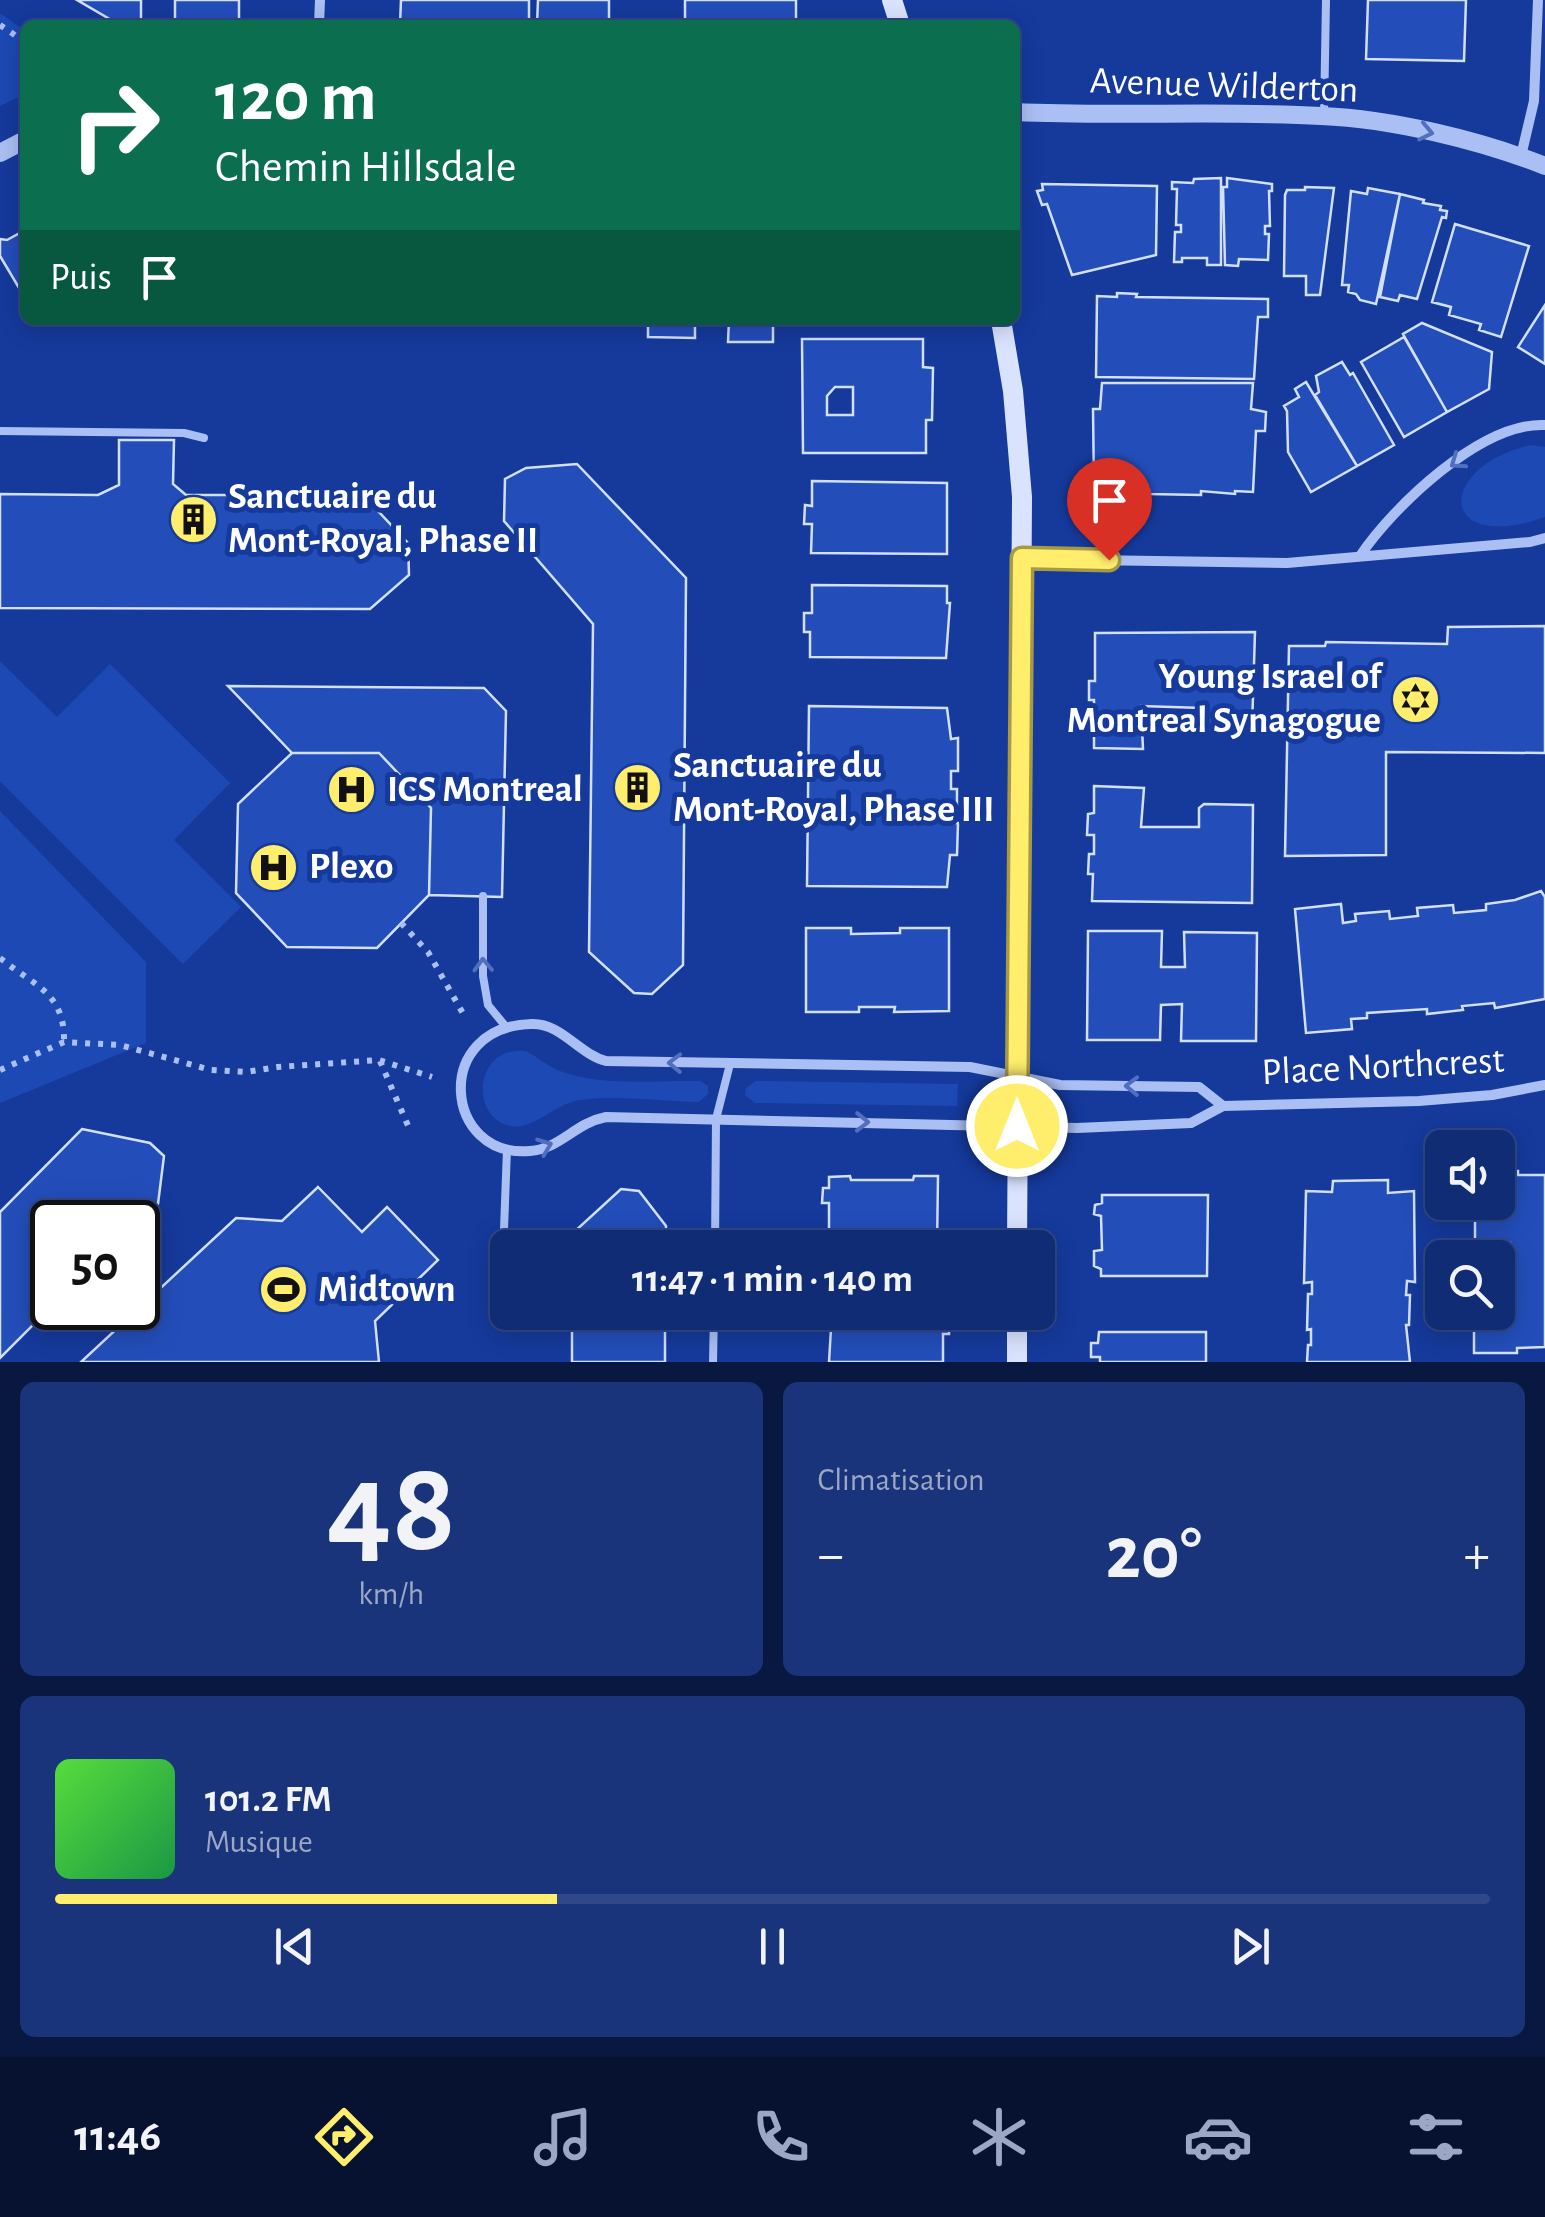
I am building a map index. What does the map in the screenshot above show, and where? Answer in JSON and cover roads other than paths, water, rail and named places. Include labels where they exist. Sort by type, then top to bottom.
[{"type":"main road","points":[[1001,325],[1013,391],[1022,496],[1017,1230]]},
{"type":"main road","points":[[1017,1330],[1017,1362]]},
{"type":"street","points":[[1521,156],[1534,102],[1538,0]]},
{"type":"street","name":"Avenue Wilderton","points":[[1020,112],[1324,116],[1426,132],[1521,156],[1545,166]]},
{"type":"street","points":[[1360,556],[1378,530],[1425,485],[1464,457],[1513,429],[1545,425]]},
{"type":"street","points":[[1022,558],[1287,562],[1545,538]]},
{"type":"street","name":"Place Northcrest","points":[[507,1028],[536,1023],[545,1026],[588,1056],[606,1061],[970,1067],[1060,1086],[1198,1087],[1223,1106]]},
{"type":"street","points":[[506,1149],[491,1142],[469,1122],[460,1086],[462,1066],[472,1050],[499,1028],[507,1028]]},
{"type":"street","name":"Place Northcrest","points":[[506,1149],[529,1152],[550,1146],[586,1121],[606,1117],[1078,1128],[1191,1123],[1223,1106],[1418,1101],[1545,1085]]},
{"type":"lane","points":[[1324,116],[1326,0]]},
{"type":"lane","points":[[0,432],[184,432],[204,438]]},
{"type":"lane","points":[[483,896],[482,976],[488,1005],[507,1028]]},
{"type":"lane","points":[[714,1230],[716,1119],[730,1064]]},
{"type":"lane","points":[[503,1230],[506,1149]]},
{"type":"lane","points":[[713,1362],[714,1330]]},
{"type":"place","name":"Sanctuaire du Mont-Royal, Phase II","points":[[193,519]]},
{"type":"place","name":"Young Israel of Montreal Synagogue","points":[[1416,699]]},
{"type":"place","name":"Sanctuaire du Mont-Royal, Phase III","points":[[638,788]]},
{"type":"place","name":"ICS Montreal","points":[[352,790]]},
{"type":"place","name":"Plexo","points":[[274,867]]},
{"type":"place","name":"Midtown","points":[[283,1290]]}]
